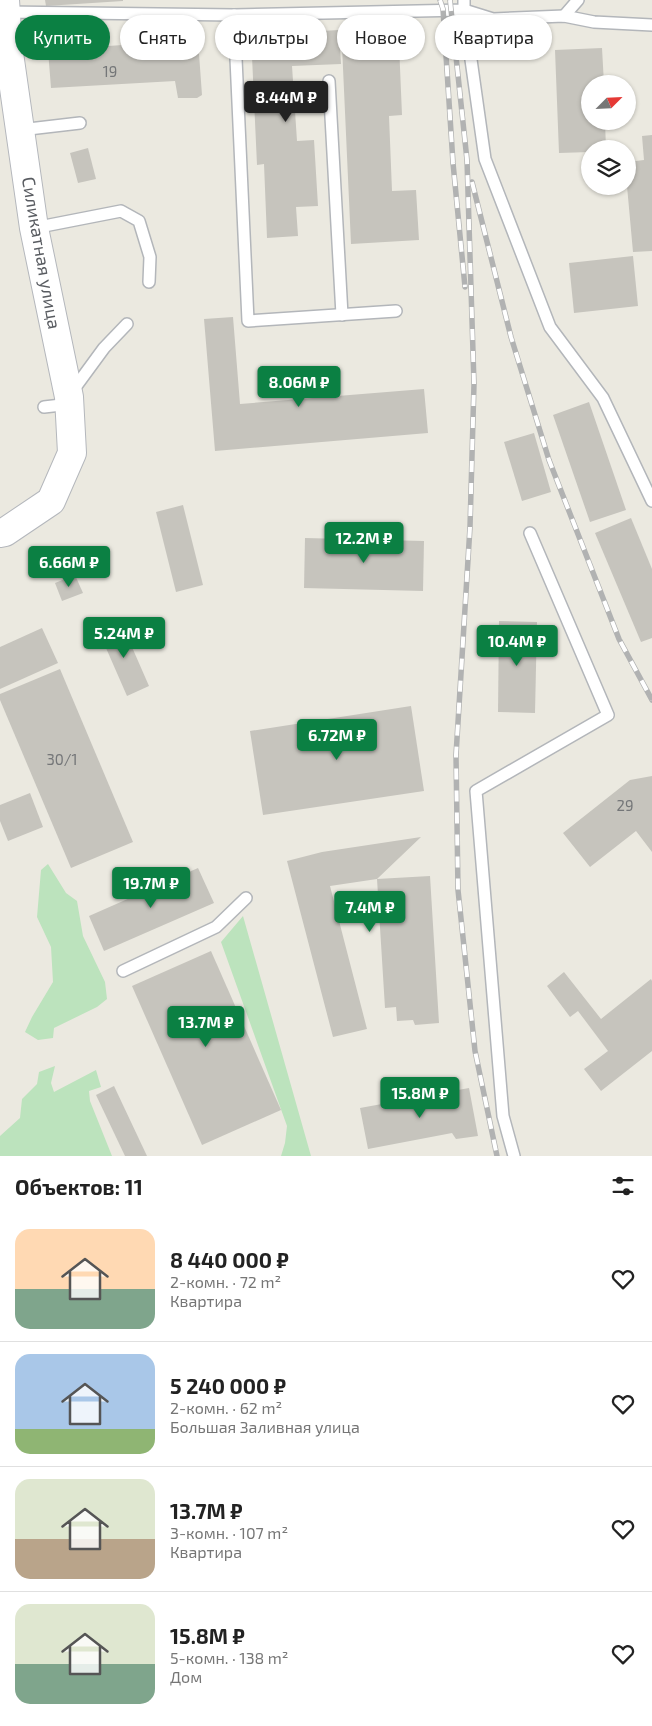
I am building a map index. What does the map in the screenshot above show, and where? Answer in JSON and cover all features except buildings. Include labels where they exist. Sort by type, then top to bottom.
[{"type":"street","name":"Силикатная улица","points":[[0,533],[5,532],[51,501],[72,453],[61,402],[34,228],[8,46],[5,6]]},
{"type":"lane","points":[[564,16],[578,0]]},
{"type":"lane","points":[[464,5],[486,160],[550,327],[603,398],[652,502]]},
{"type":"lane","points":[[5,6],[234,14],[464,5],[493,19],[564,16],[594,22],[652,25]]},
{"type":"lane","points":[[234,14],[248,321],[396,311]]},
{"type":"lane","points":[[329,81],[342,315]]},
{"type":"lane","points":[[20,130],[80,123]]},
{"type":"lane","points":[[34,228],[121,210],[139,221],[150,257],[149,282]]},
{"type":"lane","points":[[61,402],[104,348],[128,324]]},
{"type":"lane","points":[[514,1156],[503,1116],[476,791],[608,715],[530,533]]},
{"type":"lane","points":[[123,971],[216,927],[246,898]]},
{"type":"green space","points":[[48,864],[66,893],[77,901],[83,936],[105,982],[107,999],[97,1007],[54,1028],[53,1038],[38,1040],[25,1032],[53,982],[51,947],[37,917],[41,870]]},
{"type":"green space","points":[[243,916],[311,1156],[281,1156],[287,1126],[221,942]]},
{"type":"green space","points":[[55,1066],[51,1083],[54,1092],[96,1070],[101,1087],[89,1091],[90,1101],[112,1156],[0,1156],[0,1136],[20,1118],[22,1099],[37,1084],[39,1072]]},
{"type":"railway","points":[[440,0],[443,9],[453,163],[465,287]]},
{"type":"railway","points":[[450,0],[467,160],[474,384],[470,527],[456,755],[458,890],[475,1051],[497,1156]]},
{"type":"railway","points":[[472,182],[511,337],[549,460],[619,639],[652,700]]}]
